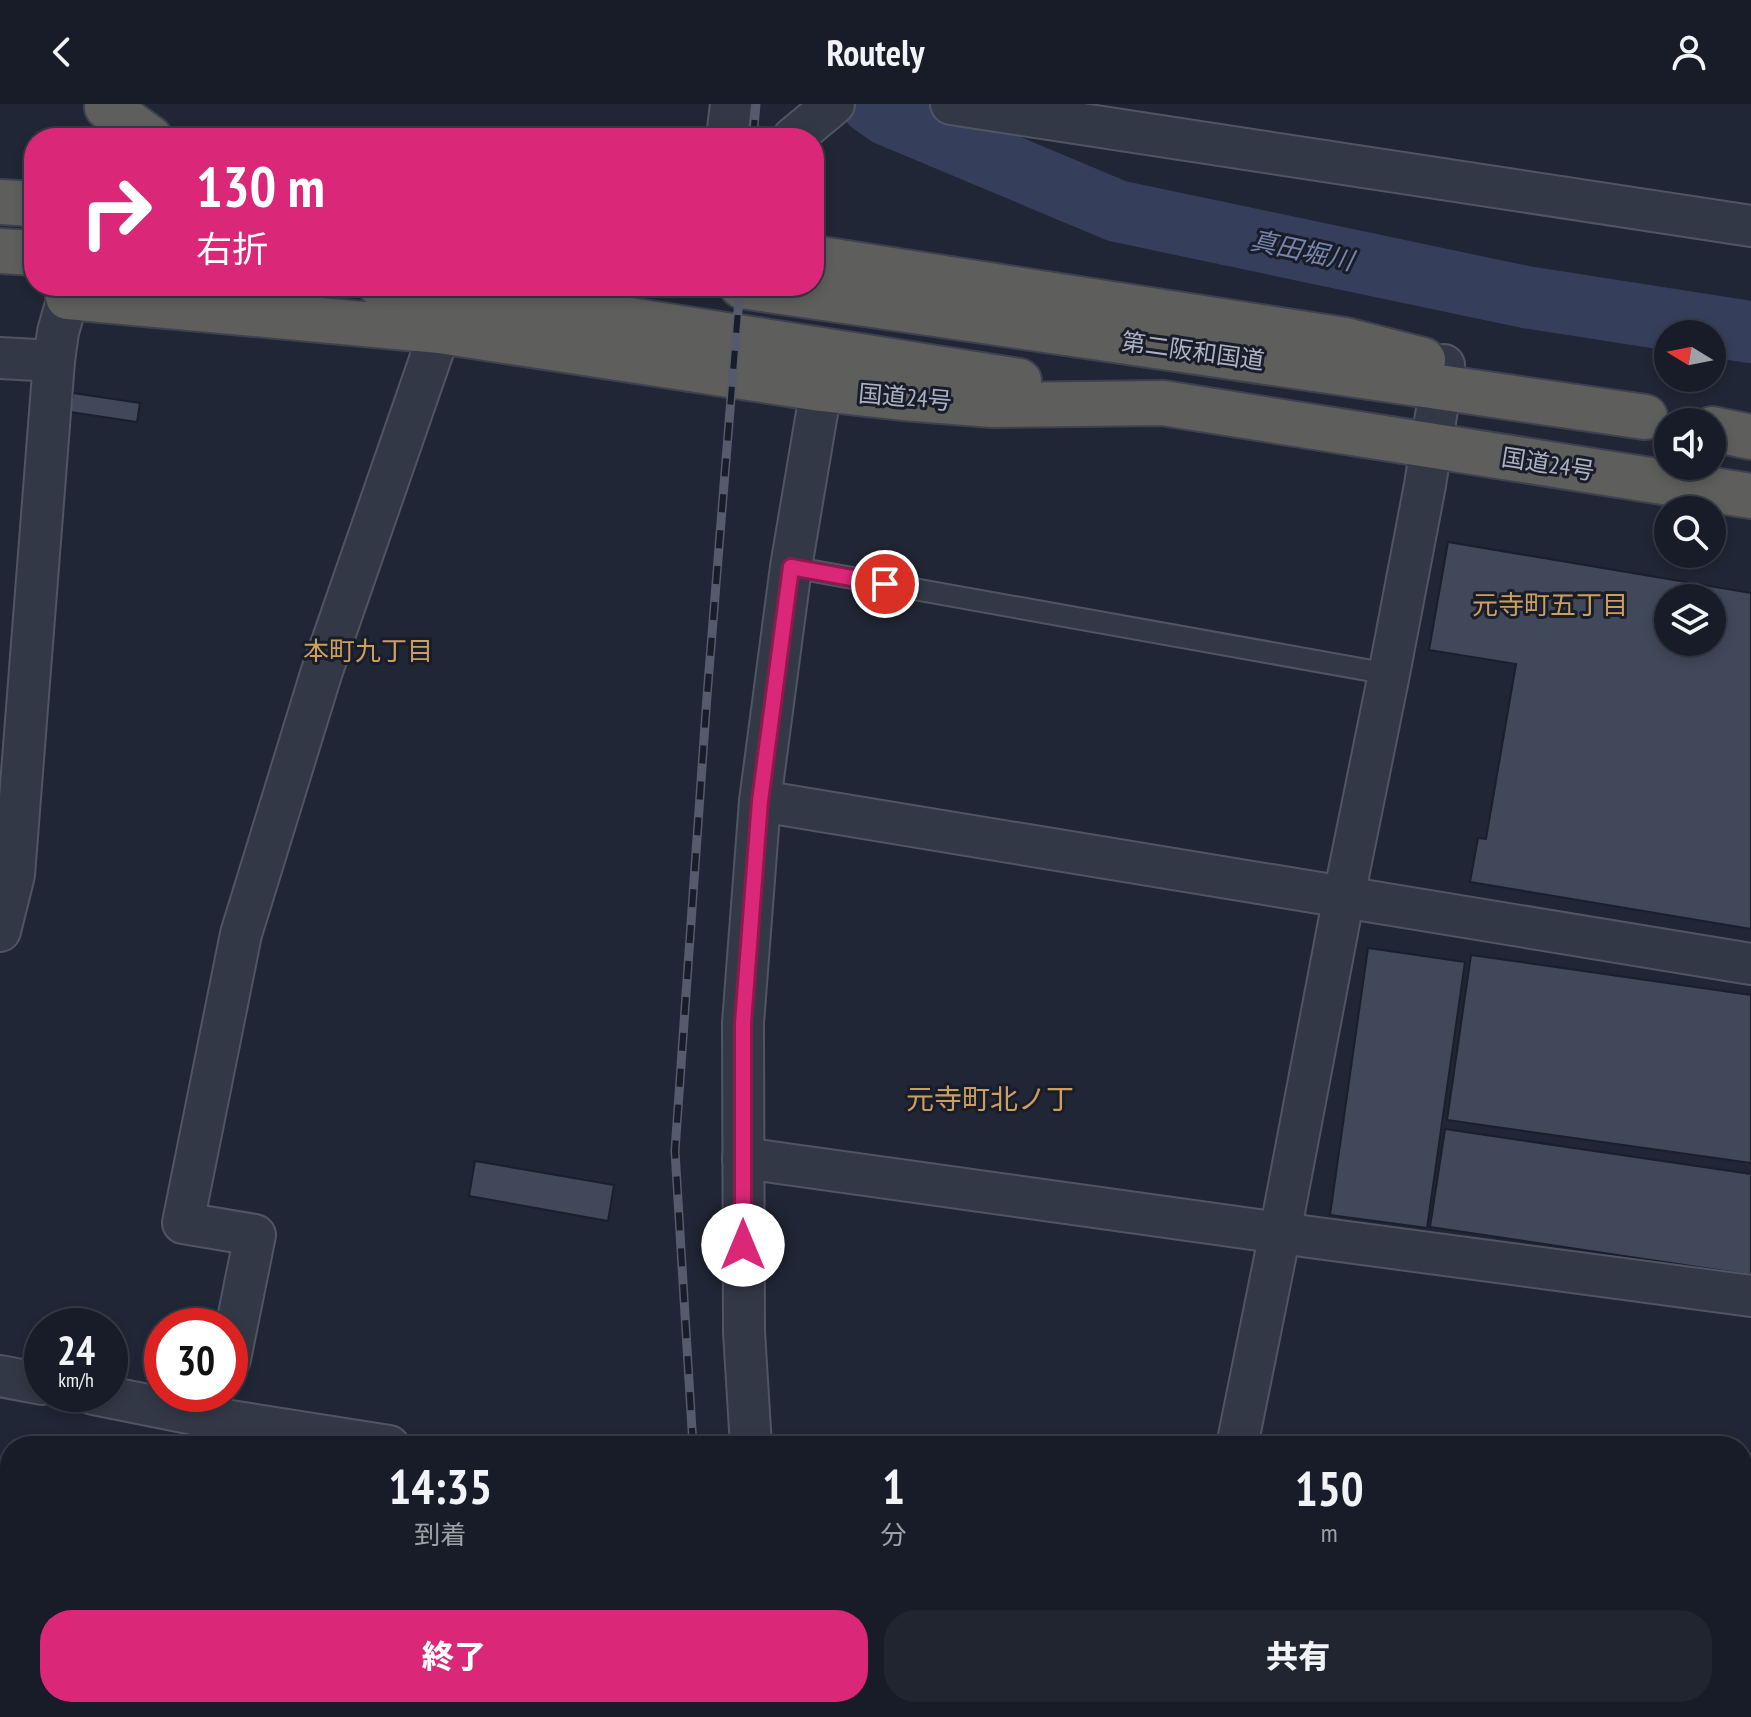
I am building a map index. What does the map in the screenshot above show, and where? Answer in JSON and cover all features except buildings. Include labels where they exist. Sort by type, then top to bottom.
[{"type":"highway","points":[[103,113],[131,128]]},
{"type":"highway","points":[[824,260],[1345,340],[1442,376],[1654,418]]},
{"type":"highway","name":"国道24号","points":[[108,296],[440,331],[821,389],[903,398],[992,405],[1163,403],[1751,496]]},
{"type":"highway","points":[[473,296],[1163,403]]},
{"type":"highway","name":"第二阪和国道","points":[[820,296],[1442,376]]},
{"type":"highway","points":[[1726,432],[1751,437]]},
{"type":"street","points":[[728,128],[731,104]]},
{"type":"street","points":[[951,104],[1751,226]]},
{"type":"street","points":[[805,128],[831,107]]},
{"type":"street","points":[[0,931],[14,875],[54,361],[58,332],[69,296]]},
{"type":"street","points":[[240,1308],[255,1235],[183,1223],[241,934],[321,674],[440,331]]},
{"type":"street","points":[[0,358],[54,361]]},
{"type":"street","points":[[1239,1436],[1389,674],[1442,376]]},
{"type":"street","points":[[750,1436],[744,1332],[743,1023],[760,801],[791,567],[821,389]]},
{"type":"street","points":[[760,801],[1751,964]]},
{"type":"street","points":[[743,1158],[1751,1296]]},
{"type":"street","points":[[0,1376],[24,1381]]},
{"type":"street","points":[[246,1412],[347,1436]]},
{"type":"lane","points":[[791,567],[1389,674]]},
{"type":"waterway","name":"真田堀川","points":[[872,104],[888,115],[1117,211],[1525,297],[1751,332]]},
{"type":"railway","points":[[754,128],[756,104]]},
{"type":"railway","points":[[692,1436],[675,1151],[739,296]]},
{"type":"district","name":"元寺町五丁目","points":[[1550,604]]},
{"type":"district","name":"本町九丁目","points":[[368,650]]},
{"type":"district","name":"元寺町北ノ丁","points":[[990,1098]]},
{"type":"route","points":[[743,1245],[743,1023],[760,801],[791,567],[885,584]]}]
